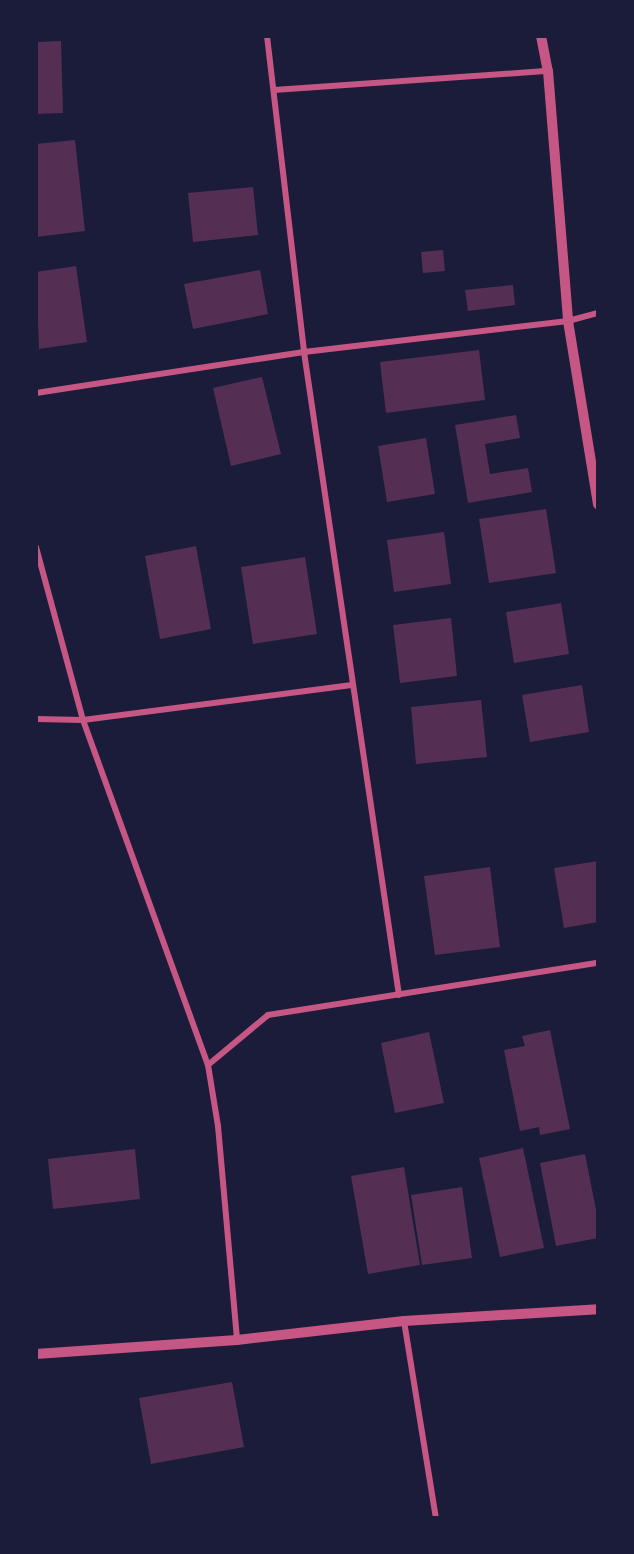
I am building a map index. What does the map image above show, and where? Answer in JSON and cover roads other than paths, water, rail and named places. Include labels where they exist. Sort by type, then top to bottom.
[{"type":"street","points":[[267,36],[304,352],[399,995]]},
{"type":"street","points":[[541,36],[548,71],[568,321],[598,505]]},
{"type":"street","points":[[274,90],[548,71]]},
{"type":"street","points":[[36,393],[304,352],[568,321],[598,314]]},
{"type":"street","points":[[36,547],[83,720],[208,1065],[218,1126],[237,1340]]},
{"type":"street","points":[[36,719],[83,720],[352,685]]},
{"type":"street","points":[[208,1065],[268,1015],[598,963]]},
{"type":"street","points":[[36,1354],[237,1340],[404,1320],[598,1309]]},
{"type":"street","points":[[404,1320],[436,1518]]}]
